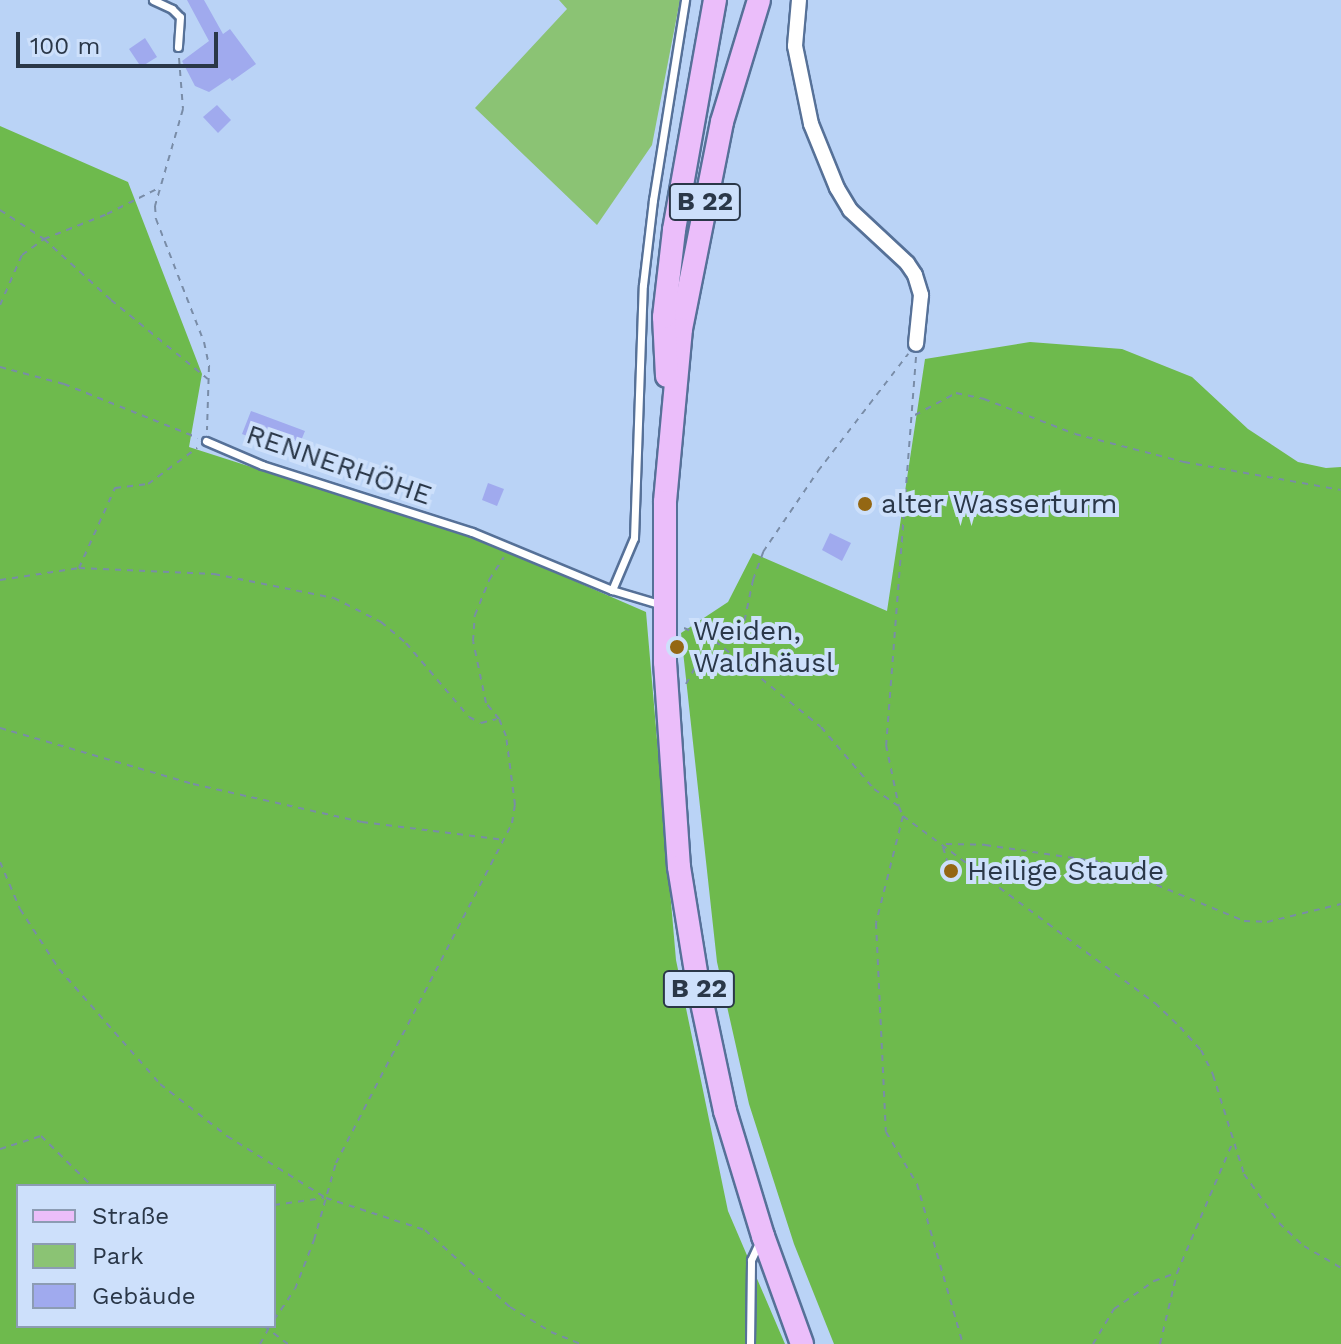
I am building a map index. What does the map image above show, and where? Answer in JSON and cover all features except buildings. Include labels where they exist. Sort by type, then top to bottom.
[{"type":"main road","points":[[672,409],[663,344],[666,291],[697,88],[715,0]]},
{"type":"main road","name":"B 22","points":[[759,0],[722,122],[692,272],[672,409],[665,502],[664,613],[672,786],[693,955],[725,1111],[763,1236],[802,1344]]},
{"type":"street","points":[[799,0],[795,46],[811,124],[837,188],[850,210],[907,263],[915,275],[921,295],[916,344]]},
{"type":"lane","points":[[153,0],[172,9],[180,17],[178,47]]},
{"type":"lane","points":[[612,590],[634,538],[643,285],[655,185],[685,0]]},
{"type":"lane","name":"RENNERHÖHE","points":[[206,441],[262,465],[511,546],[664,613]]},
{"type":"lane","points":[[750,1344],[751,1260],[763,1236]]},
{"type":"path","points":[[79,568],[115,488],[148,484],[206,441],[209,380],[204,342],[156,219],[159,189],[183,109],[178,47]]},
{"type":"path","points":[[0,305],[22,255],[44,239],[159,189]]},
{"type":"path","points":[[0,210],[44,239],[111,300],[209,380]]},
{"type":"path","points":[[916,344],[914,416],[886,745],[903,816],[1155,1003],[1180,1027],[1201,1050],[1213,1075],[1244,1174],[1279,1223],[1304,1246],[1341,1268]]},
{"type":"path","points":[[736,657],[753,580],[763,552],[818,471],[916,344]]},
{"type":"path","name":"RENNERHÖHE","points":[[0,367],[64,384],[206,441]]},
{"type":"path","points":[[914,416],[956,393],[984,399],[1075,434],[1184,462],[1341,490]]},
{"type":"path","points":[[276,1317],[295,1289],[336,1163],[505,840],[515,805],[512,767],[499,719],[486,703],[473,641],[475,615],[489,580],[511,546]]},
{"type":"path","points":[[0,580],[79,568],[214,574],[334,598],[381,622],[406,643],[469,717],[481,723],[499,719]]},
{"type":"path","points":[[664,613],[715,641],[821,727],[874,789],[899,807]]},
{"type":"path","points":[[684,688],[696,666],[736,657]]},
{"type":"path","points":[[0,728],[193,784],[362,822],[505,840]]},
{"type":"path","points":[[903,816],[876,923],[886,1132],[917,1184],[963,1344]]},
{"type":"path","points":[[943,844],[948,865]]},
{"type":"path","points":[[943,844],[985,845],[1101,862],[1244,921],[1267,922],[1341,904]]},
{"type":"path","points":[[0,862],[20,909],[59,969],[160,1084],[227,1136],[326,1198],[425,1230],[510,1307],[551,1332],[580,1344]]},
{"type":"path","points":[[0,1149],[41,1136],[90,1184]]},
{"type":"path","points":[[1160,1344],[1177,1273],[1232,1143]]},
{"type":"path","points":[[276,1205],[326,1198]]},
{"type":"path","points":[[1093,1344],[1114,1309],[1154,1281],[1177,1273]]},
{"type":"path","points":[[260,1344],[269,1328],[288,1344]]},
{"type":"green space","points":[[559,0],[680,0],[652,145],[597,225],[475,108],[567,9]]},
{"type":"green space","points":[[0,126],[128,182],[202,374],[189,447],[485,542],[646,612],[676,960],[728,1211],[785,1344],[0,1344]]},
{"type":"green space","points":[[1030,342],[1122,349],[1192,377],[1248,429],[1298,462],[1326,468],[1341,467],[1341,1344],[834,1344],[794,1244],[749,1104],[717,962],[681,633],[728,602],[753,553],[887,611],[925,359]]},
{"type":"place","name":"alter Wasserturm","points":[[865,504]]},
{"type":"place","name":"Weiden, Waldhäusl","points":[[677,647]]},
{"type":"place","name":"Heilige Staude","points":[[951,871]]}]
